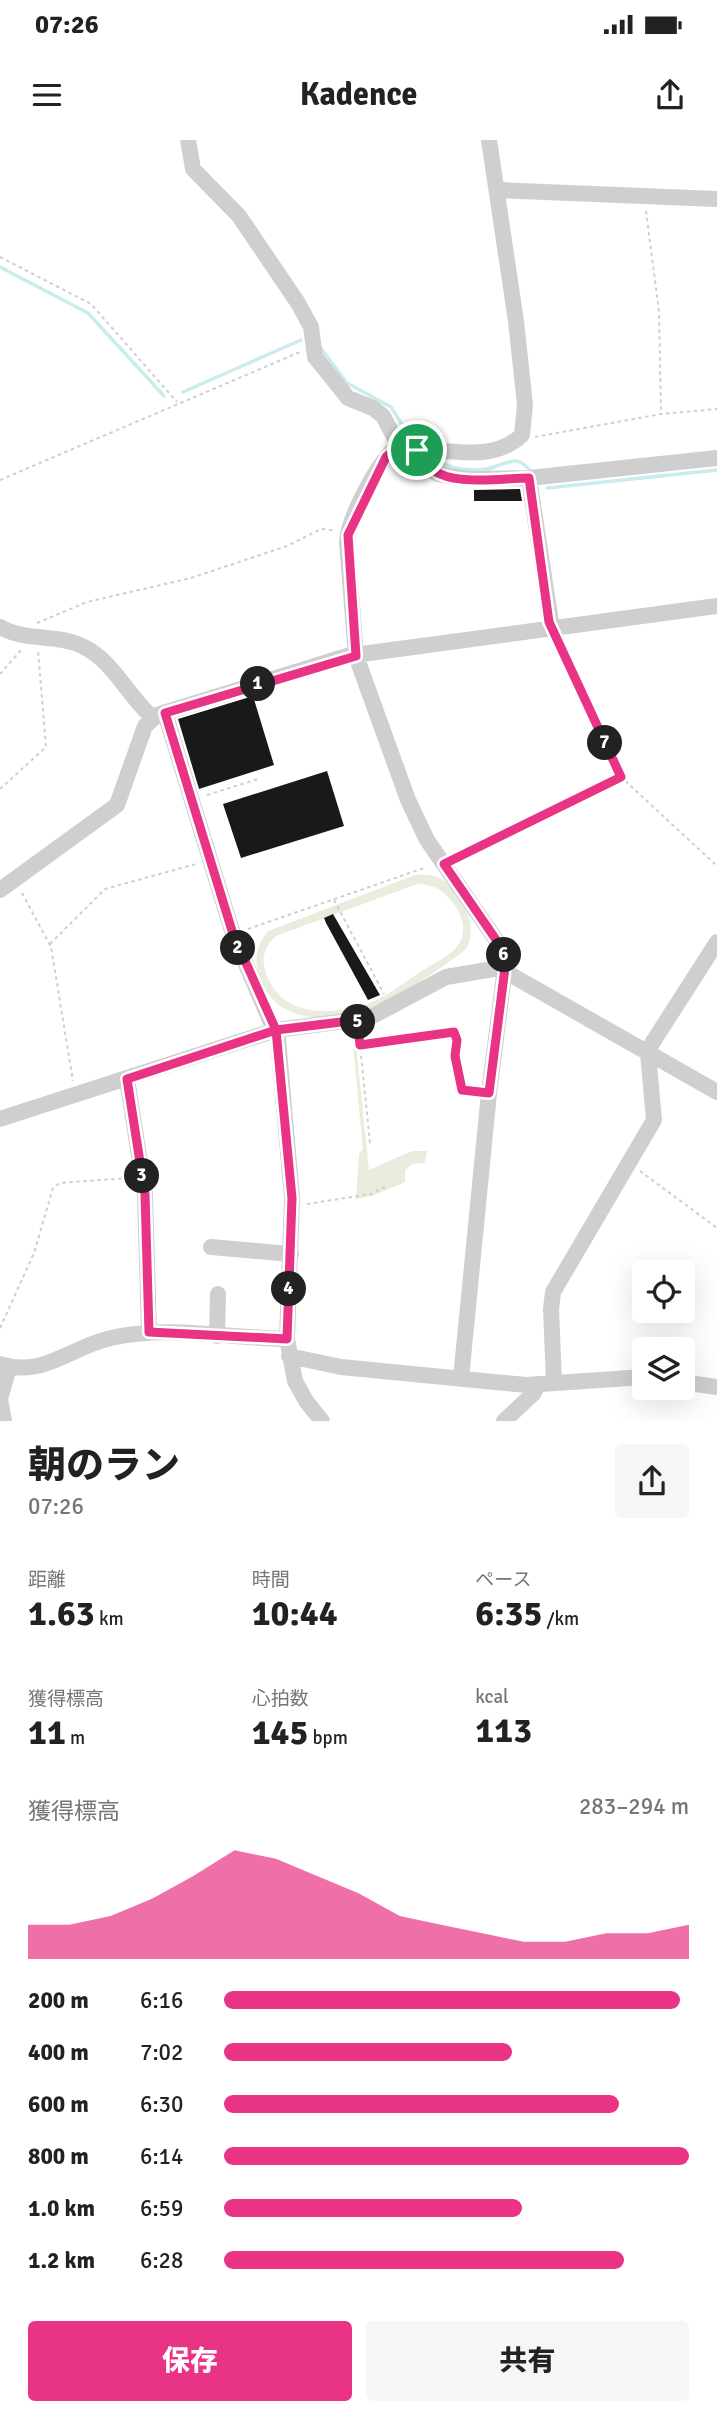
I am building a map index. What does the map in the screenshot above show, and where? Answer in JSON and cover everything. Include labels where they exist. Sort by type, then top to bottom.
[{"type":"street","points":[[188,140],[193,169],[239,216],[298,303],[310,327],[311,349],[343,393],[383,416],[400,448]]},
{"type":"street","points":[[461,1378],[489,1093],[506,960],[499,944],[444,864],[412,810],[356,656],[348,535],[381,464],[391,452],[400,448],[478,452],[508,445],[522,435],[525,405],[498,190],[489,140]]},
{"type":"street","points":[[498,190],[717,200]]},
{"type":"street","points":[[417,450],[426,466],[446,477],[529,478],[717,458]]},
{"type":"street","points":[[529,478],[552,629]]},
{"type":"street","points":[[7,885],[117,805],[145,726],[159,715],[356,656],[717,606]]},
{"type":"street","points":[[0,627],[11,633],[71,641],[99,656],[159,715],[192,800],[233,934],[276,1030],[292,1206],[288,1348],[301,1393],[322,1421]]},
{"type":"street","points":[[504,1421],[546,1384],[553,1292],[627,1162],[649,1131],[656,1113],[648,1053],[717,942]]},
{"type":"street","points":[[0,1119],[276,1030],[369,1018],[446,976],[491,969],[505,970],[717,1091]]},
{"type":"street","points":[[127,1079],[142,1176],[149,1332]]},
{"type":"street","points":[[211,1247],[291,1254]]},
{"type":"street","points":[[216,1336],[218,1294]]},
{"type":"street","points":[[4,1421],[0,1399],[5,1366],[40,1367],[87,1345],[149,1332],[216,1336],[288,1348],[341,1367],[546,1384],[632,1378]]},
{"type":"street","points":[[695,1384],[717,1387]]},
{"type":"path","points":[[644,196],[653,246],[659,312],[661,414]]},
{"type":"path","points":[[0,257],[91,304],[178,402]]},
{"type":"path","points":[[0,480],[178,402],[311,349]]},
{"type":"path","points":[[522,435],[544,435],[661,414],[717,408]]},
{"type":"path","points":[[0,789],[46,747],[38,646],[34,636],[36,624],[88,601],[191,578],[287,546],[321,529],[348,535]]},
{"type":"path","points":[[552,629],[621,777],[717,866]]},
{"type":"path","points":[[0,674],[34,636]]},
{"type":"path","points":[[233,934],[426,867],[444,864],[621,777]]},
{"type":"path","points":[[192,800],[258,779]]},
{"type":"path","points":[[50,944],[105,889],[210,861]]},
{"type":"path","points":[[7,885],[50,944],[76,1095]]},
{"type":"path","points":[[333,899],[384,995]]},
{"type":"path","points":[[357,1020],[370,1143]]},
{"type":"path","points":[[360,1045],[454,1032],[457,1040],[455,1056],[462,1090],[489,1093]]},
{"type":"path","points":[[627,1162],[717,1228]]},
{"type":"path","points":[[0,1328],[34,1253],[52,1188],[60,1183],[142,1176]]},
{"type":"path","points":[[292,1206],[358,1197],[385,1187]]},
{"type":"shaded area","points":[[415,875],[432,875],[454,889],[466,908],[471,929],[466,949],[390,1001],[355,1015],[324,1018],[293,1013],[280,1006],[269,995],[261,981],[256,961],[260,943],[268,931]],"holes":[[[417,884],[433,887],[445,894],[462,919],[462,937],[445,957],[391,992],[359,1006],[316,1011],[290,1003],[279,995],[271,984],[264,965],[267,947],[276,936]]]},
{"type":"shaded area","points":[[354,1025],[369,1170],[412,1151],[427,1151],[425,1163],[413,1164],[405,1170],[405,1182],[372,1196],[356,1199],[359,1154],[363,1149],[351,1026]]},
{"type":"building","points":[[520,489],[522,501],[474,501],[474,490]]},
{"type":"building","points":[[253,696],[274,765],[199,789],[178,719]]},
{"type":"building","points":[[327,771],[344,826],[241,858],[223,804]]},
{"type":"building","points":[[333,914],[380,995],[368,1000],[326,923],[324,918]]},
{"type":"waterway","points":[[0,267],[88,313],[164,396]]},
{"type":"waterway","points":[[183,392],[301,340]]},
{"type":"waterway","points":[[320,347],[347,383],[391,407],[411,439]]},
{"type":"waterway","points":[[431,457],[443,464],[465,469],[486,469],[516,461],[529,469]]},
{"type":"waterway","points":[[547,488],[717,470]]},
{"type":"route","points":[[417,450],[397,448],[386,457],[348,535],[356,656],[347,656],[165,713],[233,934],[276,1030],[127,1079],[145,1194],[149,1332],[287,1339],[292,1198],[276,1030],[357,1020],[360,1045],[454,1032],[457,1040],[455,1056],[462,1090],[489,1093],[506,960],[499,944],[444,864],[454,862],[614,783],[621,777],[549,622],[529,478],[446,477],[426,466],[417,450]]}]
